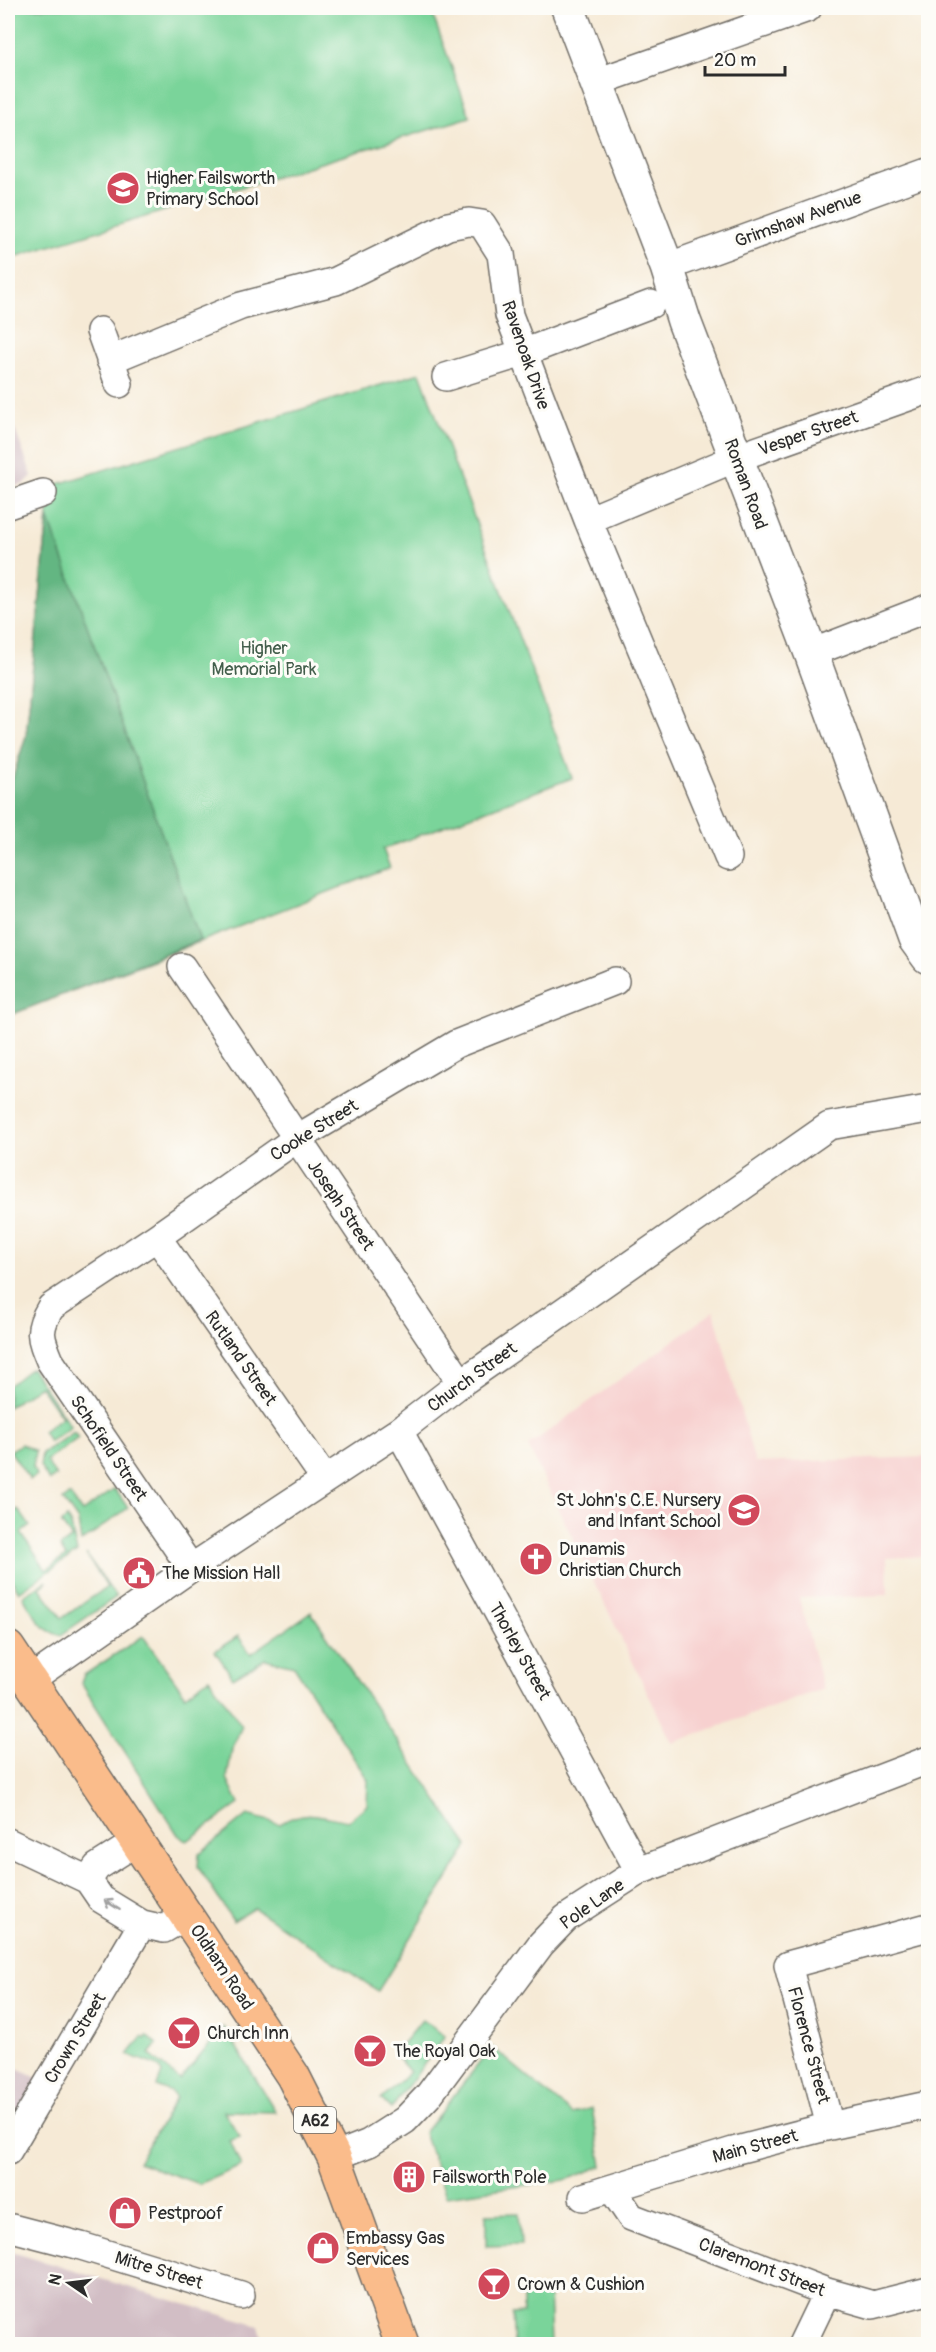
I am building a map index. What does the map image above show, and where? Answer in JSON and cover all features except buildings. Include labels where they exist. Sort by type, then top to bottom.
[{"type":"highway","name":"Oldham Road","points":[[8,1647],[293,2076],[334,2157],[402,2344]]},
{"type":"street","name":"Roman Road","points":[[568,8],[811,653],[915,939],[928,957]]},
{"type":"street","points":[[597,82],[808,8]]},
{"type":"street","name":"Grimshaw Avenue","points":[[667,267],[928,172]]},
{"type":"street","name":"Ravenoak Drive","points":[[100,332],[114,372],[241,306],[336,281],[448,226],[469,222],[482,224],[501,254],[509,315],[523,353],[588,520],[728,857]]},
{"type":"street","points":[[446,378],[523,353],[651,304]]},
{"type":"street","name":"Vesper Street","points":[[588,520],[736,458],[928,390]]},
{"type":"street","points":[[8,505],[43,493]]},
{"type":"street","points":[[811,653],[928,608]]},
{"type":"street","name":"Joseph Street","points":[[182,967],[461,1383]]},
{"type":"street","name":"Cooke Street","points":[[41,1323],[51,1307],[157,1237],[296,1139],[456,1044],[615,981]]},
{"type":"street","name":"Church Street","points":[[30,1680],[191,1568],[399,1431],[461,1383],[828,1126],[928,1109]]},
{"type":"street","name":"Rutland Street","points":[[157,1237],[325,1479]]},
{"type":"street","name":"Schofield Street","points":[[41,1323],[41,1338],[50,1361],[191,1568]]},
{"type":"street","name":"Thorley Street","points":[[399,1431],[639,1871]]},
{"type":"street","name":"Pole Lane","points":[[334,2157],[369,2143],[405,2120],[428,2096],[541,1944],[566,1918],[639,1871],[928,1760]]},
{"type":"street","points":[[88,1880],[97,1867],[138,1841]]},
{"type":"street","points":[[8,1842],[88,1880],[101,1899],[142,1924],[164,1929],[188,1915]]},
{"type":"street","name":"Crown Street","points":[[8,2151],[142,1924]]},
{"type":"street","name":"Florence Street","points":[[830,2126],[788,1965],[928,1928]]},
{"type":"street","name":"Main Street","points":[[583,2197],[733,2151],[830,2126],[928,2105]]},
{"type":"street","name":"Claremont Street","points":[[612,2189],[631,2217],[827,2292],[873,2305],[928,2291]]},
{"type":"street","name":"Mitre Street","points":[[8,2227],[81,2246],[241,2295]]},
{"type":"street","points":[[802,2344],[827,2292]]},
{"type":"shaded area","points":[[8,410],[32,476],[24,484],[8,488]]},
{"type":"shaded area","name":"St John's C.E. Nursery and Infant School","points":[[714,1311],[755,1463],[928,1457],[928,1556],[887,1558],[888,1595],[799,1598],[823,1689],[672,1743],[528,1446]]},
{"type":"shaded area","points":[[8,2064],[43,2080],[8,2137]]},
{"type":"shaded area","points":[[8,2251],[259,2326],[264,2344],[8,2344]]},
{"type":"green space","name":"Higher Failsworth Primary School","points":[[8,8],[430,8],[470,117],[8,259]]},
{"type":"green space","name":"Higher Memorial Park","points":[[420,373],[572,778],[383,849],[390,868],[8,1016],[8,793],[26,736],[51,486]]},
{"type":"green space","points":[[48,517],[200,940],[8,1016],[8,793],[26,736]]},
{"type":"green space","points":[[31,1368],[71,1427],[49,1442],[43,1431],[62,1417],[40,1386],[8,1407],[8,1386]]},
{"type":"green space","points":[[74,1432],[78,1438],[46,1461],[56,1476],[49,1481],[40,1466],[42,1453]]},
{"type":"green space","points":[[21,1444],[35,1451],[33,1468],[37,1475],[30,1480],[10,1451]]},
{"type":"green space","points":[[115,1489],[128,1508],[81,1542],[78,1521],[63,1500],[70,1495],[82,1512]]},
{"type":"green space","points":[[18,1509],[30,1526],[21,1533],[46,1570],[66,1556],[60,1547],[72,1538],[61,1523],[67,1518],[71,1525],[77,1552],[19,1592],[8,1574],[8,1515]]},
{"type":"green space","points":[[86,1554],[116,1597],[61,1635],[54,1633],[38,1621],[23,1596],[46,1581],[40,1588],[62,1618],[107,1587]]},
{"type":"green space","points":[[311,1612],[468,1846],[378,1991],[254,1908],[233,1921],[198,1867],[199,1854],[247,1815],[280,1824],[305,1815],[348,1821],[367,1805],[368,1780],[294,1666],[265,1659],[233,1678],[215,1651],[238,1636],[251,1654]]},
{"type":"green space","points":[[143,1636],[185,1695],[209,1678],[242,1726],[232,1749],[227,1778],[239,1804],[187,1841],[178,1835],[81,1683],[84,1675]]},
{"type":"green space","points":[[422,2020],[445,2036],[391,2109],[381,2099],[410,2072],[397,2057],[402,2053],[398,2049]]},
{"type":"green space","points":[[224,2027],[276,2112],[224,2111],[240,2137],[230,2141],[241,2166],[199,2184],[138,2162],[176,2098],[171,2092],[157,2086],[162,2073],[158,2066],[128,2055],[142,2037],[145,2039],[147,2036],[157,2044],[149,2054],[180,2080]]},
{"type":"green space","points":[[492,2047],[572,2114],[592,2108],[602,2166],[565,2180],[446,2196],[424,2133]]},
{"type":"green space","points":[[519,2213],[521,2245],[486,2246],[486,2214]]},
{"type":"green space","points":[[549,2289],[551,2344],[514,2344],[512,2314],[523,2313],[523,2291]]},
{"type":"place","name":"Higher Failsworth Primary School","points":[[123,188]]},
{"type":"place","name":"St John's C.E. Nursery and Infant School","points":[[744,1510]]},
{"type":"place","name":"Dunamis Christian Church","points":[[536,1559]]},
{"type":"place","name":"The Mission Hall","points":[[139,1573]]},
{"type":"place","name":"Church Inn","points":[[184,2033]]},
{"type":"place","name":"The Royal Oak","points":[[370,2051]]},
{"type":"place","name":"Failsworth Pole","points":[[409,2177]]},
{"type":"place","name":"Pestproof","points":[[125,2213]]},
{"type":"place","name":"Embassy Gas Services","points":[[323,2248]]},
{"type":"place","name":"Crown & Cushion","points":[[494,2284]]}]
